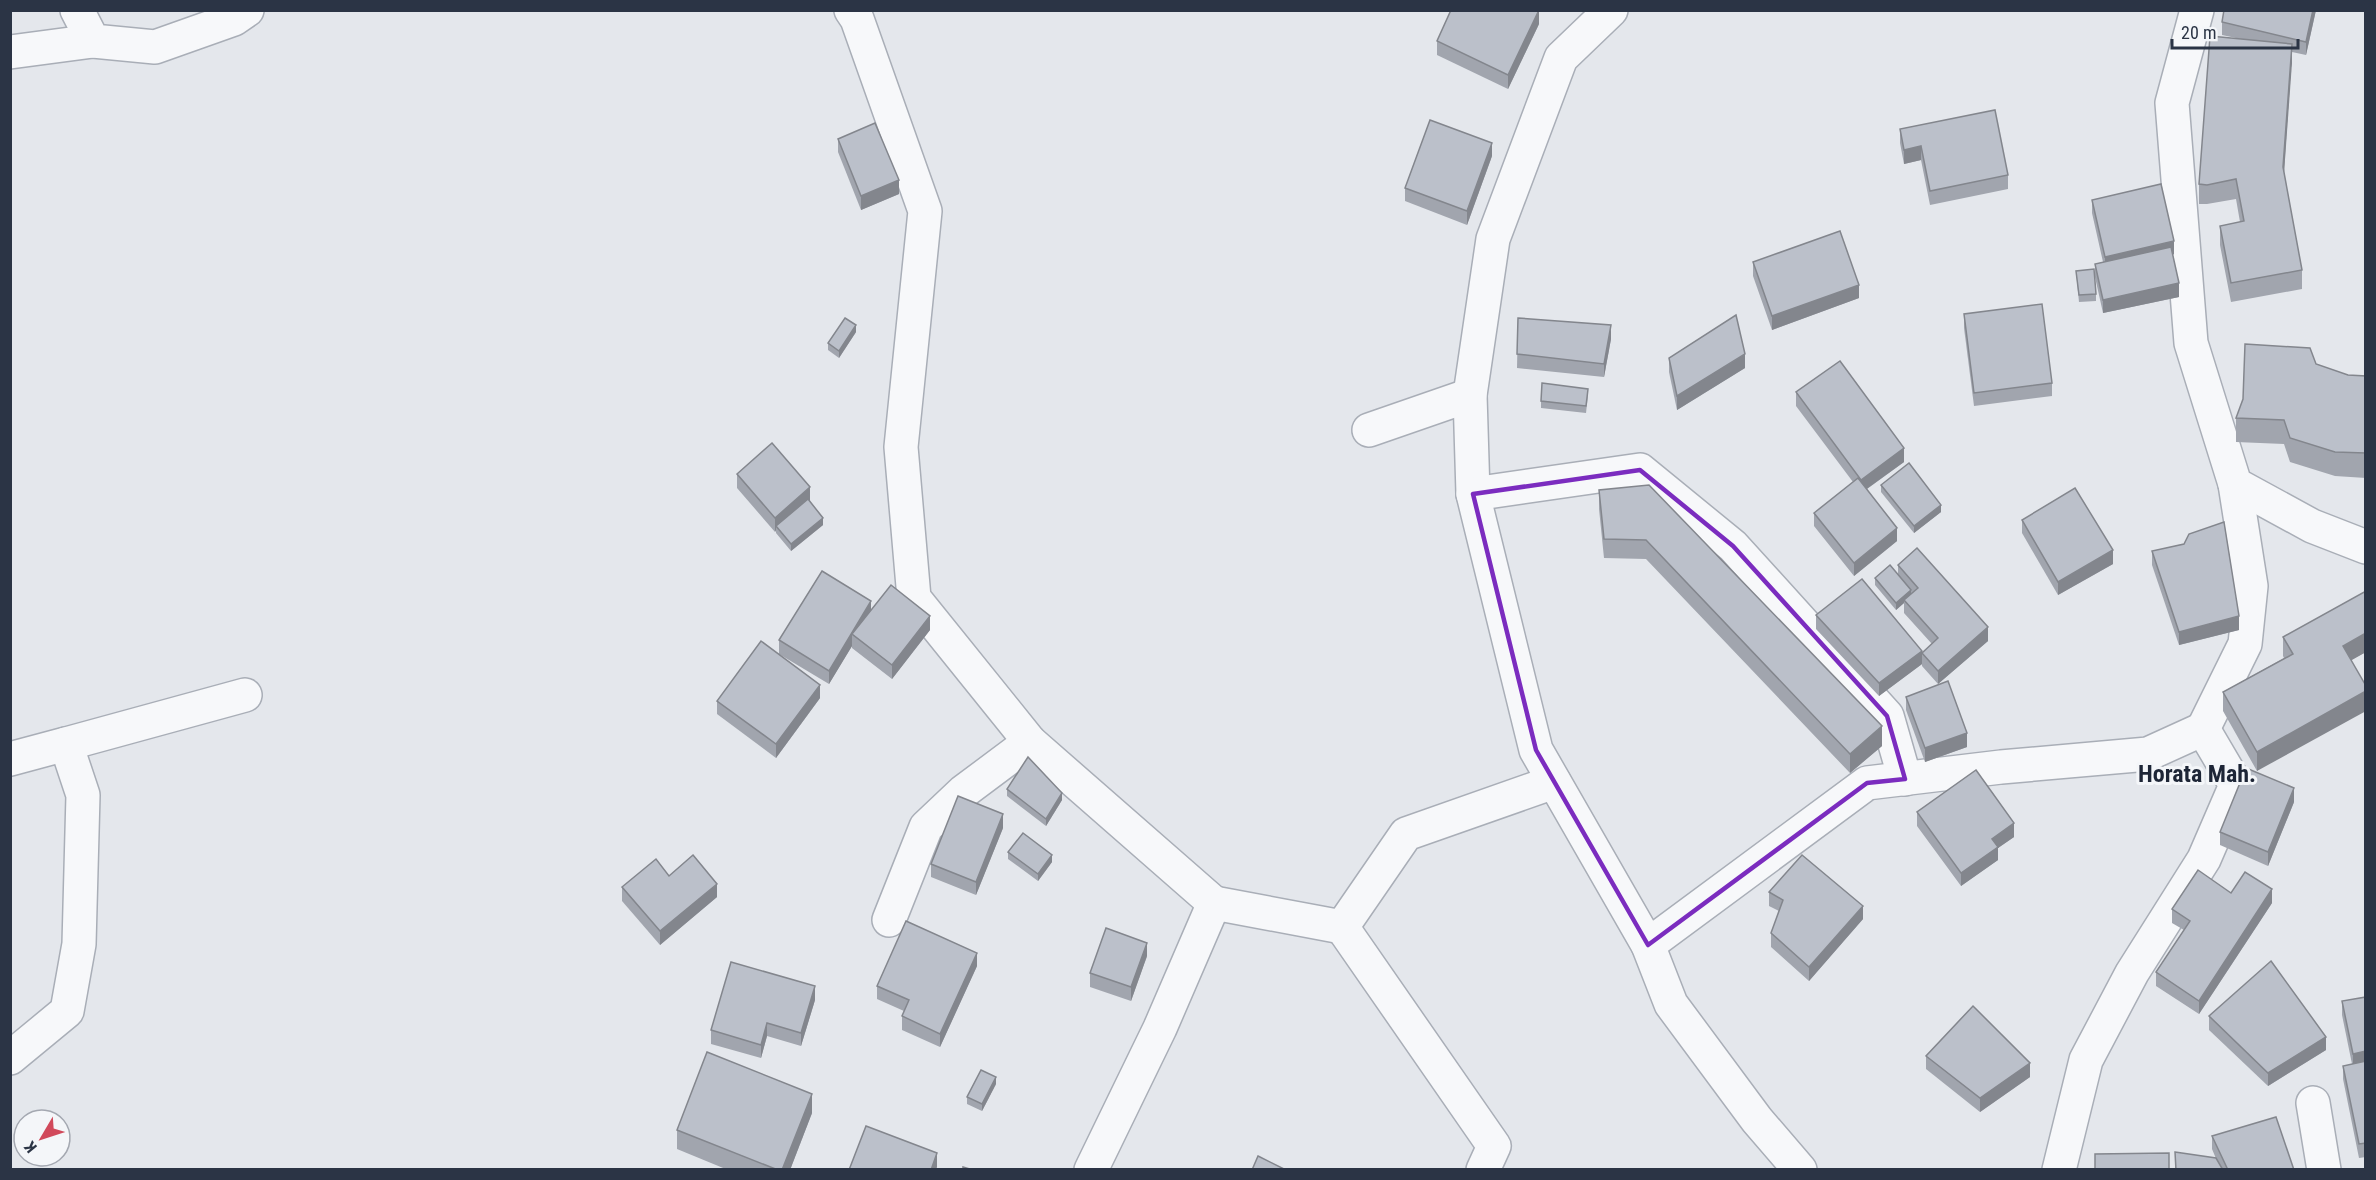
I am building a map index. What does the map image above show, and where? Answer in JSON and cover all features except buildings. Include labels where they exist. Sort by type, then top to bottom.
[{"type":"street","points":[[77,10],[93,41]]},
{"type":"street","points":[[10,52],[93,41],[155,47],[234,19],[247,10]]},
{"type":"street","points":[[851,10],[857,19],[925,211],[902,447],[914,598],[1030,741],[1214,903],[1342,927],[1494,1146],[1483,1170]]},
{"type":"street","points":[[1611,10],[1561,58],[1493,239],[1470,395],[1473,494],[1536,750],[1648,945],[1671,1004],[1757,1120],[1800,1170]]},
{"type":"street","points":[[1648,945],[1868,783],[2001,767],[2148,754],[2203,729],[2245,644],[2251,586],[2235,484],[2191,343],[2172,103],[2198,10]]},
{"type":"street","points":[[1369,430],[1470,395]]},
{"type":"street","points":[[1473,494],[1640,470],[1733,546],[1887,716],[1905,779]]},
{"type":"street","points":[[2235,484],[2312,526],[2366,547]]},
{"type":"street","points":[[10,759],[245,695]]},
{"type":"street","points":[[2059,1170],[2086,1060],[2132,973],[2205,859],[2236,785],[2203,729]]},
{"type":"street","points":[[889,920],[926,827],[963,792],[1030,741]]},
{"type":"street","points":[[10,1058],[67,1011],[78,944],[83,795],[66,744]]},
{"type":"street","points":[[1342,927],[1406,834],[1554,782]]},
{"type":"street","points":[[1092,1170],[1160,1028],[1214,903]]},
{"type":"street","points":[[2313,1103],[2324,1170]]},
{"type":"highlighted area","points":[[1640,470],[1733,546],[1887,716],[1905,779],[1867,783],[1648,945],[1536,750],[1473,494]]},
{"type":"district","name":"Horata Mah.","points":[[2197,774]]}]
